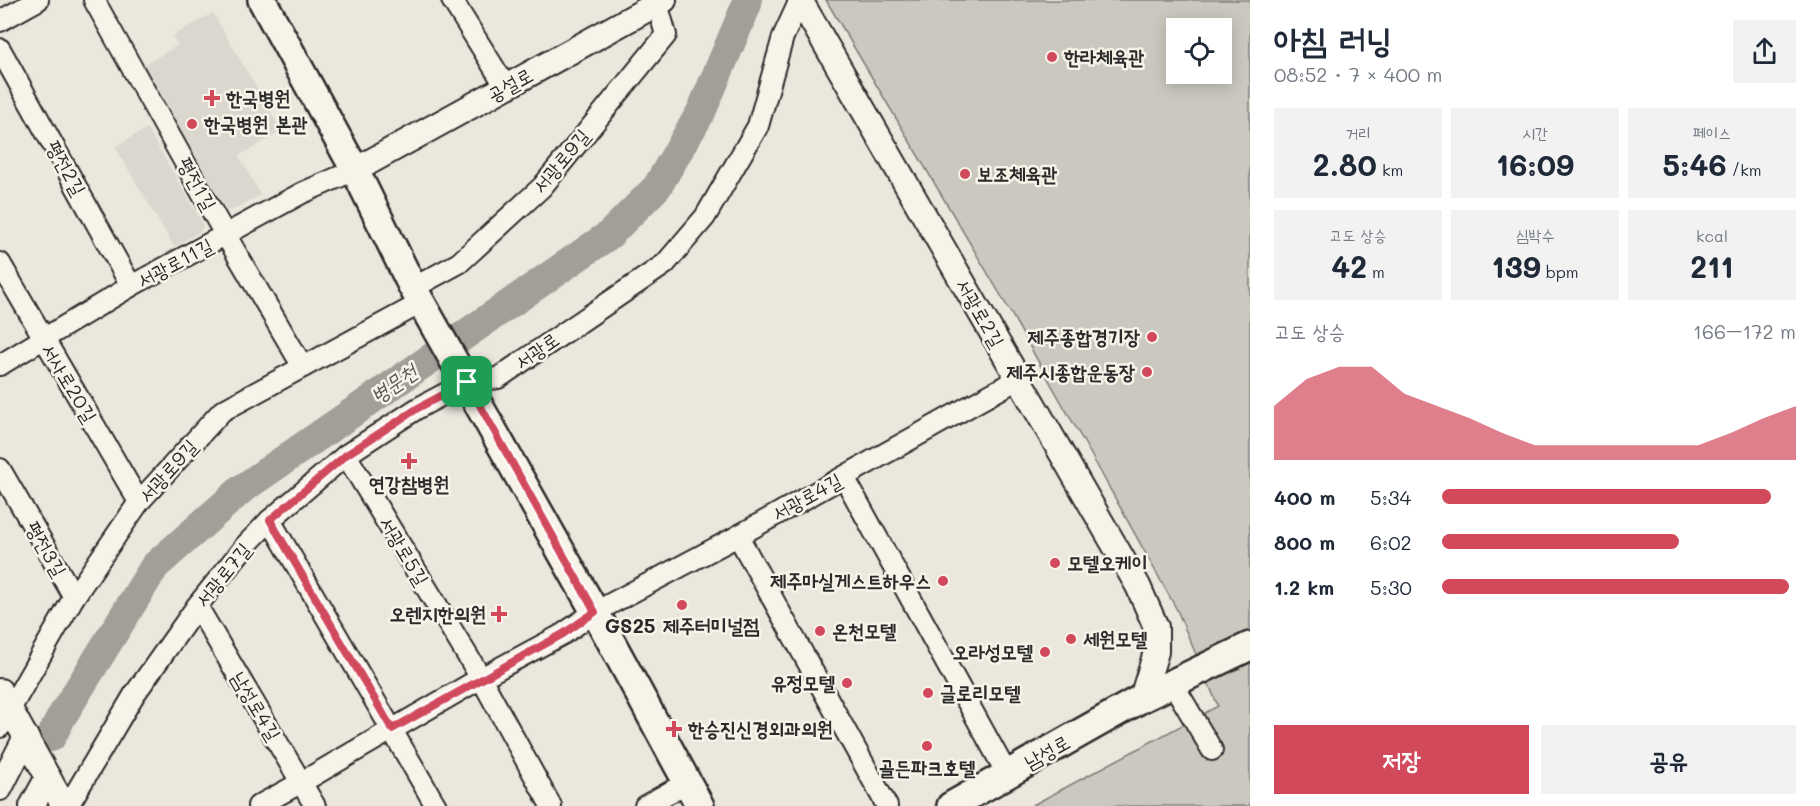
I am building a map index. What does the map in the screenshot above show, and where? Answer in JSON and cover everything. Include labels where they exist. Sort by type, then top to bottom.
[{"type":"main road","points":[[262,0],[355,170],[422,305],[595,612],[694,794]]},
{"type":"main road","name":"남성로","points":[[951,806],[1142,698],[1250,646]]},
{"type":"street","points":[[0,21],[38,0]]},
{"type":"street","name":"평전1길","points":[[94,0],[226,236],[303,367]]},
{"type":"street","points":[[452,0],[506,87]]},
{"type":"street","name":"서광로2길","points":[[800,0],[1138,586],[1156,627],[1156,652],[1142,698]]},
{"type":"street","name":"서광로","points":[[467,382],[498,378],[665,264],[705,217],[758,126],[783,37],[800,0]]},
{"type":"street","name":"공설로","points":[[355,170],[661,2]]},
{"type":"street","name":"서광로9길","points":[[3,709],[74,597],[139,502],[222,411],[422,305],[459,263],[542,187],[666,35],[661,2]]},
{"type":"street","name":"평전2길","points":[[0,49],[132,286]]},
{"type":"street","name":"서광로11길","points":[[0,365],[132,286],[302,193],[355,170]]},
{"type":"street","name":"서사로20길","points":[[0,263],[139,502]]},
{"type":"street","name":"서광로4길","points":[[595,612],[738,536],[1017,379]]},
{"type":"street","name":"서광로7길","points":[[66,806],[134,695],[197,606],[245,546],[270,520],[346,455],[418,408],[467,382]]},
{"type":"street","name":"서광로5길","points":[[346,455],[481,678],[551,806]]},
{"type":"street","name":"평전3길","points":[[0,469],[74,597]]},
{"type":"street","points":[[844,477],[1007,774]]},
{"type":"street","points":[[270,520],[436,806]]},
{"type":"street","points":[[738,536],[887,806]]},
{"type":"street","name":"남성로4길","points":[[197,606],[315,806]]},
{"type":"street","points":[[258,806],[302,783],[481,678],[563,634],[595,612]]},
{"type":"street","points":[[1173,684],[1212,750]]},
{"type":"street","points":[[3,709],[26,737],[66,806]]},
{"type":"street","points":[[0,788],[26,737]]},
{"type":"street","points":[[32,806],[48,777]]},
{"type":"street","points":[[645,806],[694,794]]},
{"type":"shaded area","name":"제주시종합운동장","points":[[826,0],[1250,0],[1250,806],[1031,806],[1218,706],[1177,610],[1000,294]]},
{"type":"shaded area","name":"한국병원","points":[[213,13],[282,131],[239,156],[261,195],[230,211],[221,206],[142,66],[178,45],[172,36]]},
{"type":"shaded area","points":[[147,128],[203,224],[201,231],[174,247],[115,147]]},
{"type":"waterway","name":"병문천","points":[[51,737],[155,566],[242,489],[609,235],[657,187],[701,112],[747,0]]},
{"type":"place","name":"한라체육관","points":[[1052,57]]},
{"type":"place","name":"한국병원","points":[[212,98]]},
{"type":"place","name":"한국병원 본관","points":[[192,124]]},
{"type":"place","name":"보조체육관","points":[[965,174]]},
{"type":"place","name":"제주종합경기장","points":[[1152,337]]},
{"type":"place","name":"제주시종합운동장","points":[[1147,372]]},
{"type":"place","name":"연강참병원","points":[[409,461]]},
{"type":"place","name":"모텔오케이","points":[[1055,563]]},
{"type":"place","name":"제주마실게스트하우스","points":[[943,581]]},
{"type":"place","name":"GS25 제주터미널점","points":[[682,605]]},
{"type":"place","name":"오렌지한의원","points":[[499,614]]},
{"type":"place","name":"온천모텔","points":[[820,631]]},
{"type":"place","name":"세원모텔","points":[[1071,639]]},
{"type":"place","name":"오라성모텔","points":[[1045,652]]},
{"type":"place","name":"유정모텔","points":[[847,683]]},
{"type":"place","name":"글로리모텔","points":[[928,693]]},
{"type":"place","name":"한승진신경외과의원","points":[[674,729]]},
{"type":"place","name":"골든파크호텔","points":[[927,746]]},
{"type":"route","points":[[467,382],[595,612],[563,634],[392,729],[270,520],[346,455],[418,408],[467,382]]}]
